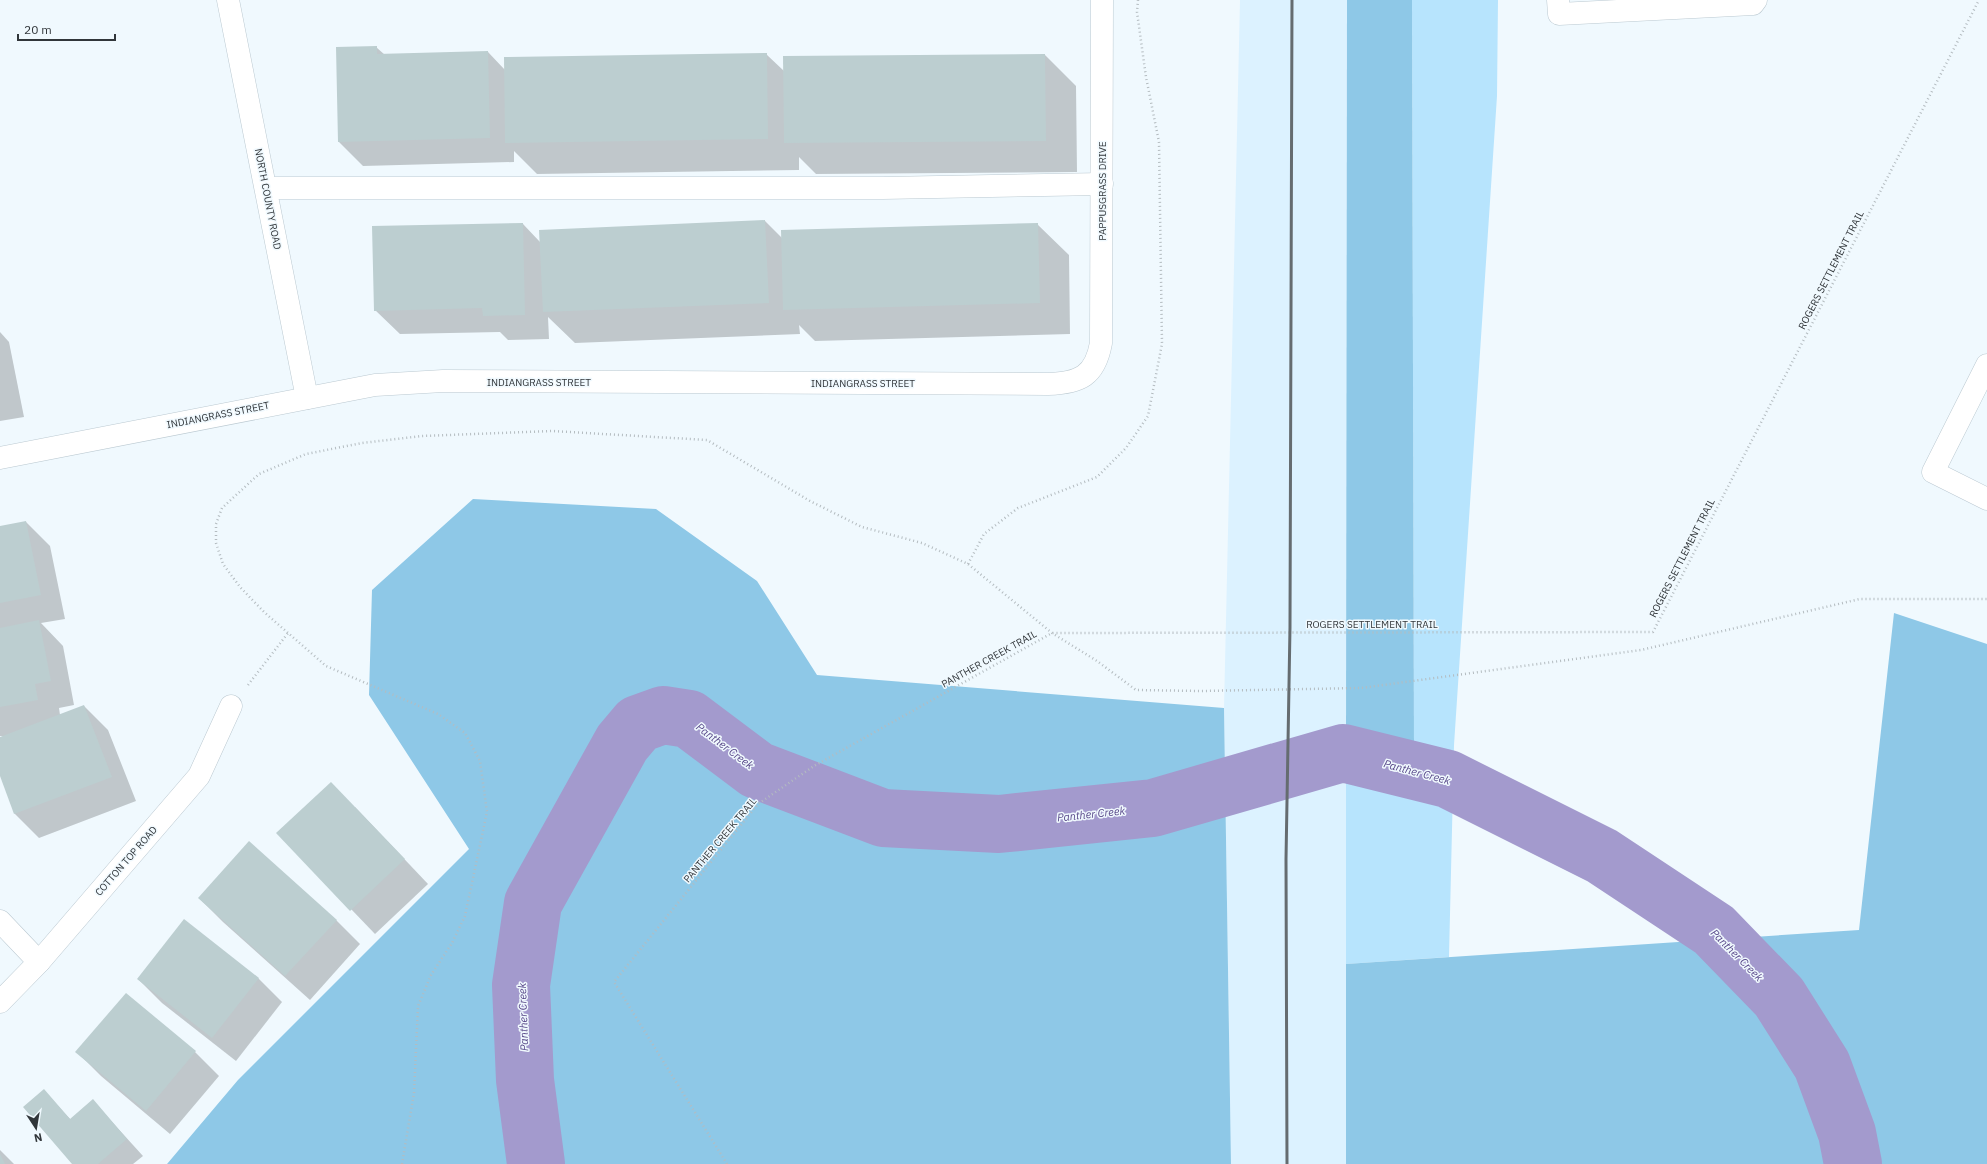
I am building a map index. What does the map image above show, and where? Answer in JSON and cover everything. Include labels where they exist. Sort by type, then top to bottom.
[{"type":"street","name":"NORTH COUNTY ROAD","points":[[228,0],[307,398]]},
{"type":"street","name":"PAPPUSGRASS DRIVE","points":[[1084,378],[1093,368],[1099,356],[1101,344],[1102,0]]},
{"type":"street","points":[[1558,0],[1559,14],[1753,4],[1756,0]]},
{"type":"street","points":[[266,188],[883,188],[1102,184]]},
{"type":"street","points":[[1987,365],[1933,472],[1987,499]]},
{"type":"street","name":"INDIANGRASS STREET","points":[[0,458],[375,385],[443,381],[1061,384],[1084,378]]},
{"type":"street","name":"COTTON TOP ROAD","points":[[0,1002],[39,962],[199,776],[231,706]]},
{"type":"street","points":[[0,921],[39,962]]},
{"type":"path","name":"ROGERS SETTLEMENT TRAIL","points":[[1052,633],[1653,632],[1979,0]]},
{"type":"path","points":[[402,1164],[414,1093],[418,1006],[431,975],[452,943],[465,916],[486,812],[480,761],[465,733],[438,714],[326,666],[264,612],[240,587],[223,564],[216,543],[216,524],[222,508],[259,474],[306,454],[362,443],[422,436],[552,431],[707,440],[810,501],[862,527],[922,543],[968,564],[1052,633],[1097,661],[1136,690],[1361,688],[1641,650],[1860,599],[1987,600]]},
{"type":"path","points":[[231,706],[288,633]]},
{"type":"path","name":"PANTHER CREEK TRAIL","points":[[727,1164],[614,982],[758,804],[810,769],[1052,633]]},
{"type":"shaded area","points":[[1240,0],[1347,0],[1346,1164],[1231,1164],[1224,708]]},
{"type":"shaded area","points":[[1347,0],[1412,0],[1414,748],[1346,745]]},
{"type":"shaded area","points":[[1412,0],[1498,0],[1497,96],[1454,745],[1449,957],[1346,964],[1346,745],[1414,748]]},
{"type":"shaded area","points":[[473,499],[656,509],[757,581],[817,675],[1224,708],[1231,1164],[167,1164],[238,1080],[469,849],[369,695],[372,590]]},
{"type":"shaded area","points":[[1894,613],[1987,644],[1987,1164],[1346,1164],[1346,964],[1859,930]]},
{"type":"building","points":[[377,46],[377,54],[488,51],[490,138],[338,142],[336,47]]},
{"type":"building","points":[[767,53],[768,139],[505,143],[504,57]]},
{"type":"building","points":[[1045,54],[1046,141],[784,143],[783,56]]},
{"type":"building","points":[[765,220],[769,303],[543,312],[539,230]]},
{"type":"building","points":[[523,223],[525,315],[483,316],[482,308],[374,311],[372,226]]},
{"type":"building","points":[[1038,223],[1040,303],[783,310],[781,230]]},
{"type":"building","points":[[26,521],[41,595],[0,603],[0,526]]},
{"type":"building","points":[[39,620],[51,681],[35,684],[38,700],[0,707],[0,628]]},
{"type":"building","points":[[84,705],[112,777],[14,814],[0,776],[0,737]]},
{"type":"building","points":[[331,782],[405,859],[350,911],[276,833]]},
{"type":"building","points":[[249,841],[337,920],[285,976],[198,898]]},
{"type":"building","points":[[184,919],[259,978],[212,1038],[137,979]]},
{"type":"building","points":[[126,993],[196,1051],[146,1111],[75,1052]]},
{"type":"building","points":[[44,1089],[70,1119],[93,1099],[127,1139],[98,1164],[72,1164],[23,1107]]},
{"type":"building","points":[[0,1154],[5,1164],[0,1164]]},
{"type":"waterway","name":"Panther Creek","points":[[536,1164],[525,1080],[521,985],[533,903],[622,743],[638,724],[663,715],[689,719],[757,770],[883,818],[999,824],[1153,808],[1343,753],[1448,779],[1602,856],[1714,930],[1779,997],[1822,1065],[1847,1133],[1853,1164]]},
{"type":"railway","points":[[1287,1164],[1286,859],[1290,627],[1292,0]]}]
